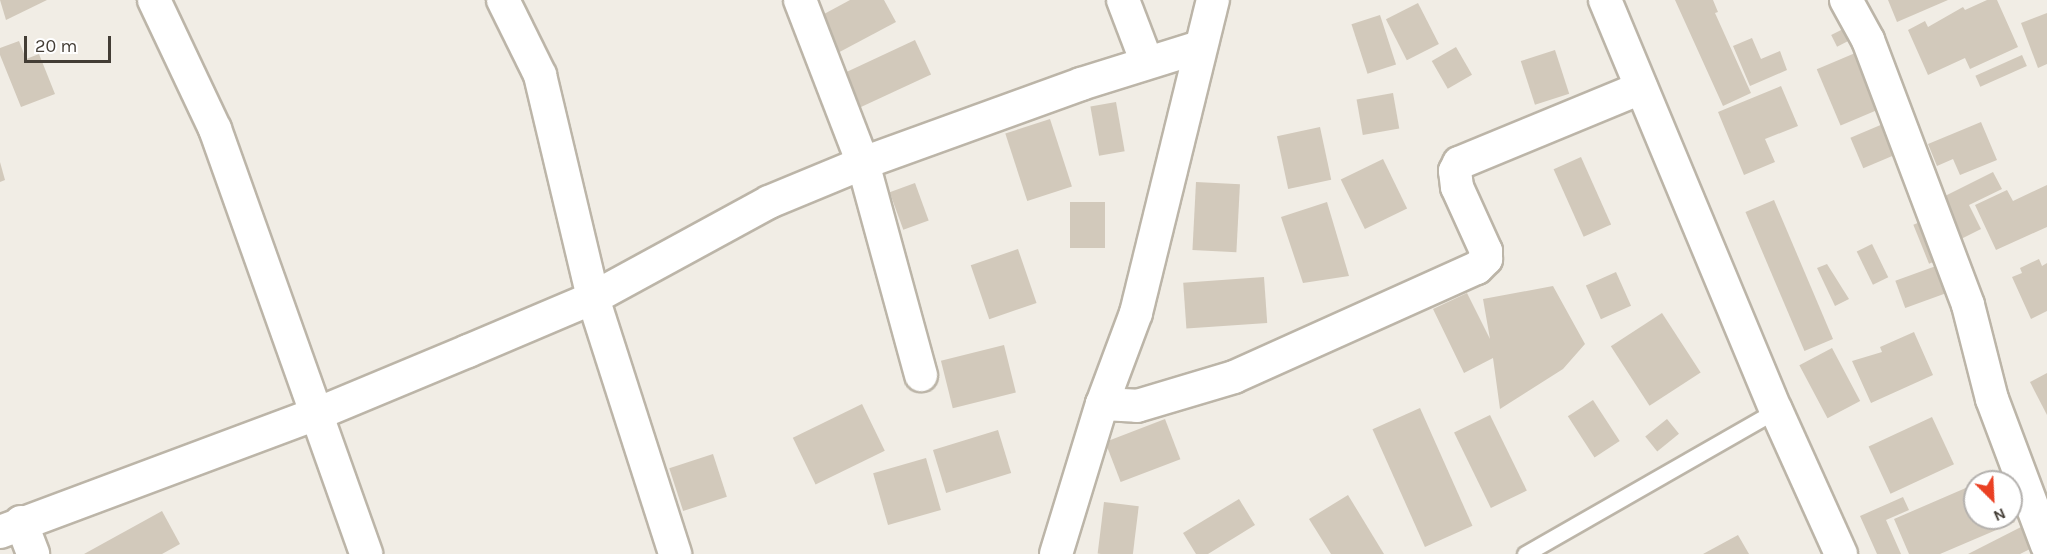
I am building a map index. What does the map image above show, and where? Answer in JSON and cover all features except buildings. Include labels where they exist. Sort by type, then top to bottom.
[{"type":"street","points":[[154,0],[215,129],[319,413],[366,554]]},
{"type":"street","points":[[503,0],[540,75],[593,298],[675,554]]},
{"type":"street","points":[[800,0],[863,163],[921,375]]},
{"type":"street","points":[[1124,0],[1147,63]]},
{"type":"street","points":[[1056,554],[1102,404],[1136,313],[1213,0]]},
{"type":"street","points":[[1605,0],[1776,410],[1841,554]]},
{"type":"street","points":[[1846,0],[1868,40],[1968,306],[1992,399],[2047,545]]},
{"type":"street","points":[[33,554],[10,527],[319,413],[593,298],[769,202],[863,163],[1147,63],[1200,47]]},
{"type":"street","points":[[1102,404],[1137,406],[1234,377],[1478,268],[1485,259],[1486,251],[1457,187],[1455,171],[1459,163],[1641,88]]},
{"type":"lane","points":[[1525,554],[1776,410]]}]
